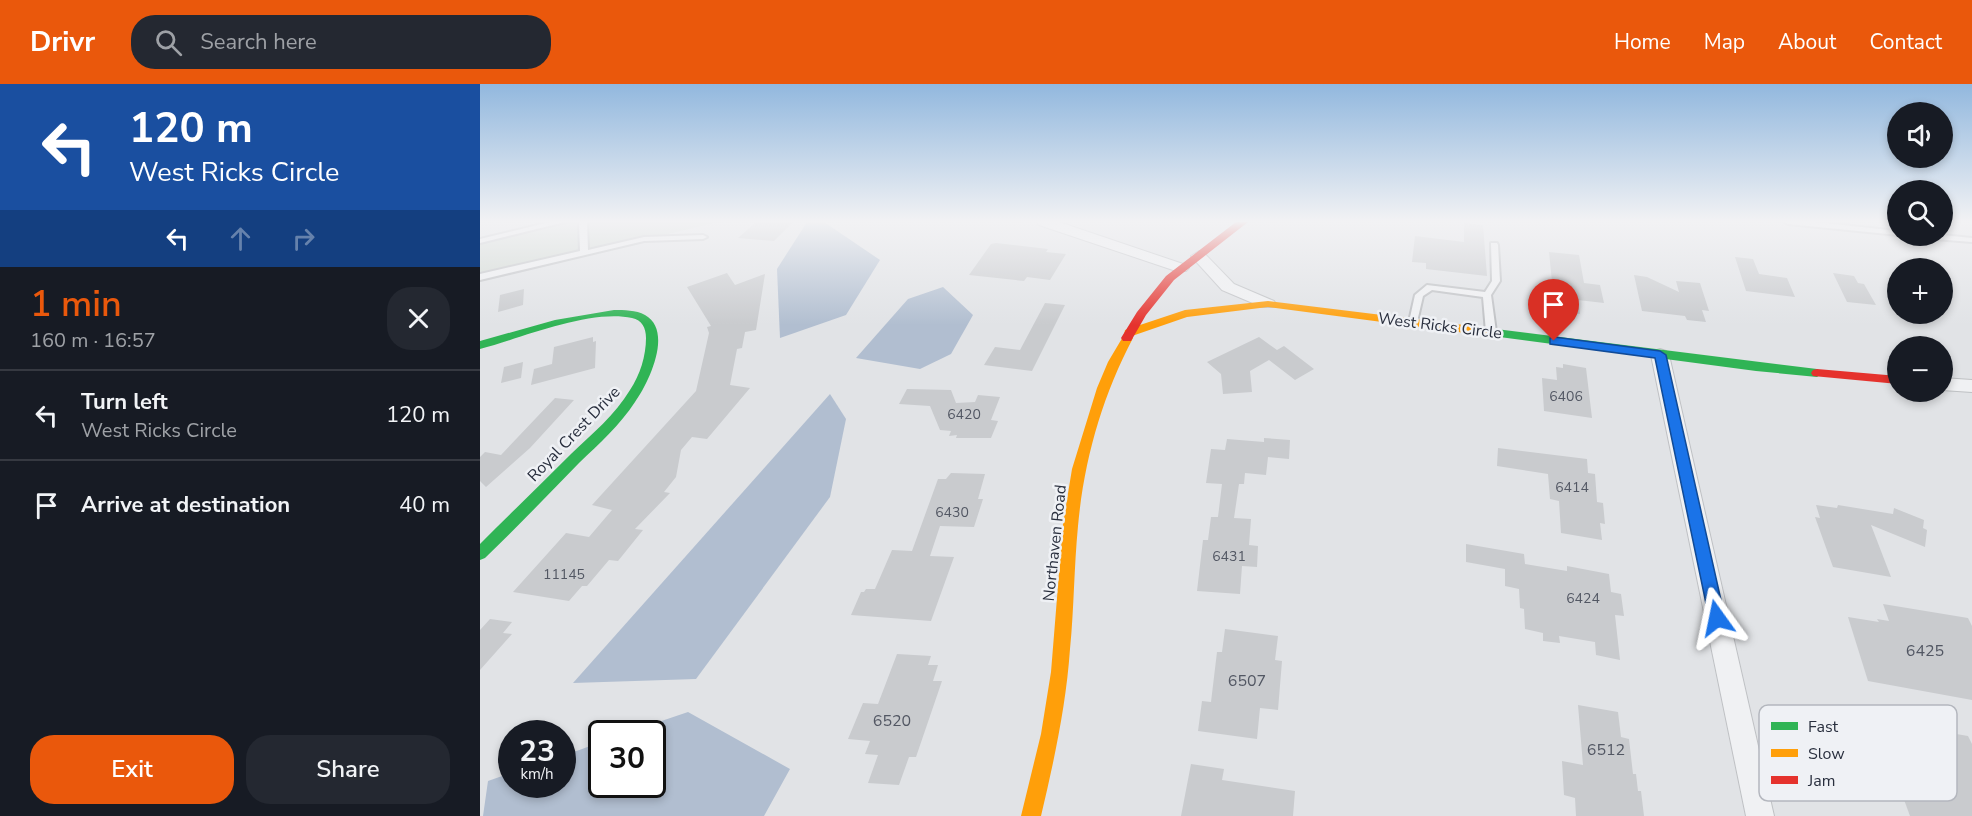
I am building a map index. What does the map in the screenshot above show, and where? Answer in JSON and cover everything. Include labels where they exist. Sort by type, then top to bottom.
[{"type":"street","points":[[1146,256],[1181,268]]},
{"type":"street","name":"Northaven Road","points":[[1031,816],[1058,684],[1069,536],[1077,480],[1105,387],[1129,333],[1163,285],[1181,268],[1199,256]]},
{"type":"street","name":"West Ricks Circle","points":[[1199,256],[1228,287],[1268,304]]},
{"type":"street","name":"West Ricks Circle","points":[[1129,333],[1153,322],[1185,314],[1268,304],[1799,372],[1887,379]]},
{"type":"street","name":"Royal Crest Drive","points":[[480,345],[594,315],[633,314],[645,319],[652,330],[652,356],[644,378],[632,399],[617,417],[480,554]]},
{"type":"street","points":[[1660,355],[1760,816]]},
{"type":"street","points":[[1953,385],[1972,386]]},
{"type":"lane","points":[[480,277],[567,256]]},
{"type":"lane","points":[[1491,332],[1487,295],[1496,281],[1495,256]]},
{"type":"lane","points":[[1413,322],[1419,295],[1430,287],[1487,295]]},
{"type":"shaded area","points":[[480,256],[575,256],[480,279]]},
{"type":"water","points":[[785,256],[874,256],[880,260],[846,315],[780,338],[777,269]]},
{"type":"water","points":[[943,287],[973,315],[951,354],[920,369],[856,358],[908,299]]},
{"type":"water","points":[[830,394],[846,419],[830,497],[696,679],[573,683]]},
{"type":"water","points":[[688,712],[790,769],[764,816],[483,816],[488,781],[498,778],[498,798],[576,798],[576,751],[588,747],[588,798],[666,798],[664,720]]},
{"type":"building","points":[[982,256],[1065,256],[1050,280],[1027,277],[1024,281],[969,275]]},
{"type":"building","points":[[1413,256],[1485,256],[1487,276],[1426,269],[1426,263],[1412,262]]},
{"type":"building","points":[[1549,256],[1579,256],[1584,283],[1600,285],[1604,303],[1578,300],[1580,314],[1555,311]]},
{"type":"building","points":[[1735,257],[1753,259],[1759,274],[1787,278],[1795,297],[1746,291]]},
{"type":"building","points":[[727,273],[735,285],[765,274],[756,330],[745,332],[742,348],[737,349],[730,385],[750,388],[707,439],[692,437],[681,450],[676,477],[664,492],[670,493],[635,529],[643,530],[618,561],[609,560],[587,586],[582,586],[569,601],[513,592],[566,533],[589,537],[612,510],[592,505],[696,391],[709,333],[707,327],[711,326],[687,287]]},
{"type":"building","points":[[1833,273],[1854,276],[1858,283],[1864,284],[1876,305],[1847,302]]},
{"type":"building","points":[[1634,275],[1647,277],[1679,292],[1676,281],[1700,283],[1709,311],[1702,310],[1706,322],[1687,320],[1685,316],[1642,311]]},
{"type":"building","points":[[524,289],[523,305],[498,312],[500,295]]},
{"type":"building","points":[[1045,303],[1065,305],[1032,371],[984,365],[995,347],[1020,350]]},
{"type":"building","points":[[593,337],[593,342],[596,341],[595,368],[531,385],[534,369],[552,364],[554,347]]},
{"type":"building","points":[[1259,337],[1277,350],[1284,346],[1314,369],[1295,380],[1269,360],[1250,371],[1252,392],[1223,394],[1221,374],[1207,362]]},
{"type":"building","points":[[523,362],[521,378],[501,383],[504,367]]},
{"type":"building","points":[[1563,364],[1586,368],[1592,418],[1544,411],[1542,378],[1557,380],[1556,367],[1563,368]]},
{"type":"building","points":[[907,389],[951,390],[956,403],[975,402],[978,395],[1000,397],[991,420],[998,421],[991,438],[949,436],[951,431],[940,430],[930,406],[899,404]]},
{"type":"building","points":[[555,398],[574,400],[530,448],[486,487],[480,481],[480,457],[485,452],[501,455]]},
{"type":"building","points":[[1264,438],[1290,440],[1289,459],[1268,457],[1266,475],[1245,473],[1244,484],[1239,484],[1234,518],[1251,519],[1249,545],[1258,546],[1257,567],[1242,566],[1240,594],[1197,591],[1203,540],[1208,540],[1211,517],[1218,517],[1222,484],[1206,483],[1211,449],[1225,450],[1227,439],[1264,442]]},
{"type":"building","points":[[1498,448],[1587,459],[1588,473],[1595,474],[1597,502],[1603,503],[1605,524],[1600,523],[1602,540],[1561,533],[1559,501],[1550,499],[1548,474],[1497,466]]},
{"type":"building","points":[[951,473],[985,474],[978,499],[983,499],[974,527],[940,526],[930,556],[954,557],[931,621],[851,615],[861,592],[866,589],[875,589],[892,550],[912,551],[938,479],[946,479]]},
{"type":"building","points":[[1816,505],[1837,508],[1838,505],[1893,514],[1894,508],[1924,520],[1923,528],[1927,530],[1925,547],[1871,525],[1891,577],[1833,567],[1815,517],[1820,518]]},
{"type":"building","points":[[1466,544],[1524,554],[1525,564],[1567,571],[1567,566],[1609,574],[1611,592],[1621,594],[1624,616],[1615,615],[1620,660],[1596,655],[1595,642],[1559,636],[1560,643],[1543,641],[1543,633],[1525,629],[1524,609],[1520,608],[1519,589],[1505,586],[1505,569],[1466,562]]},
{"type":"building","points":[[1883,604],[1968,618],[1972,626],[1972,700],[1868,681],[1848,617],[1879,622],[1877,619],[1889,621]]},
{"type":"building","points":[[490,619],[512,622],[503,633],[512,634],[480,670],[480,630]]},
{"type":"building","points":[[1225,629],[1278,636],[1275,660],[1282,661],[1278,710],[1260,708],[1257,739],[1198,731],[1202,701],[1211,702],[1217,652],[1222,652]]},
{"type":"building","points":[[897,654],[931,656],[928,665],[938,665],[933,681],[942,681],[916,757],[909,757],[899,785],[868,783],[878,755],[865,754],[870,741],[848,739],[863,703],[878,704]]},
{"type":"building","points":[[1578,705],[1618,712],[1621,737],[1629,739],[1633,774],[1636,774],[1638,791],[1641,791],[1644,816],[1576,816],[1575,798],[1564,795],[1562,761],[1583,765]]},
{"type":"building","points":[[1957,734],[1968,736],[1972,744],[1972,816],[1910,816],[1905,801],[1957,801]]},
{"type":"building","points":[[1191,764],[1224,769],[1222,780],[1295,791],[1293,816],[1181,816]]},
{"type":"traffic: fast","points":[[480,345],[575,318],[614,313],[631,314],[644,319],[651,329],[652,338],[646,372],[624,408],[601,434],[480,554]]},
{"type":"traffic: fast","points":[[1496,333],[1817,373]]},
{"type":"traffic: slow","points":[[1129,333],[1185,314],[1268,304],[1496,333]]},
{"type":"traffic: slow","points":[[1031,816],[1050,734],[1060,672],[1070,524],[1079,469],[1093,414],[1114,362],[1127,338]]},
{"type":"traffic: jam","points":[[1127,338],[1141,314],[1170,278],[1198,256]]},
{"type":"traffic: jam","points":[[1817,373],[1887,379]]},
{"type":"route","points":[[1554,341],[1660,355],[1717,618]]}]
